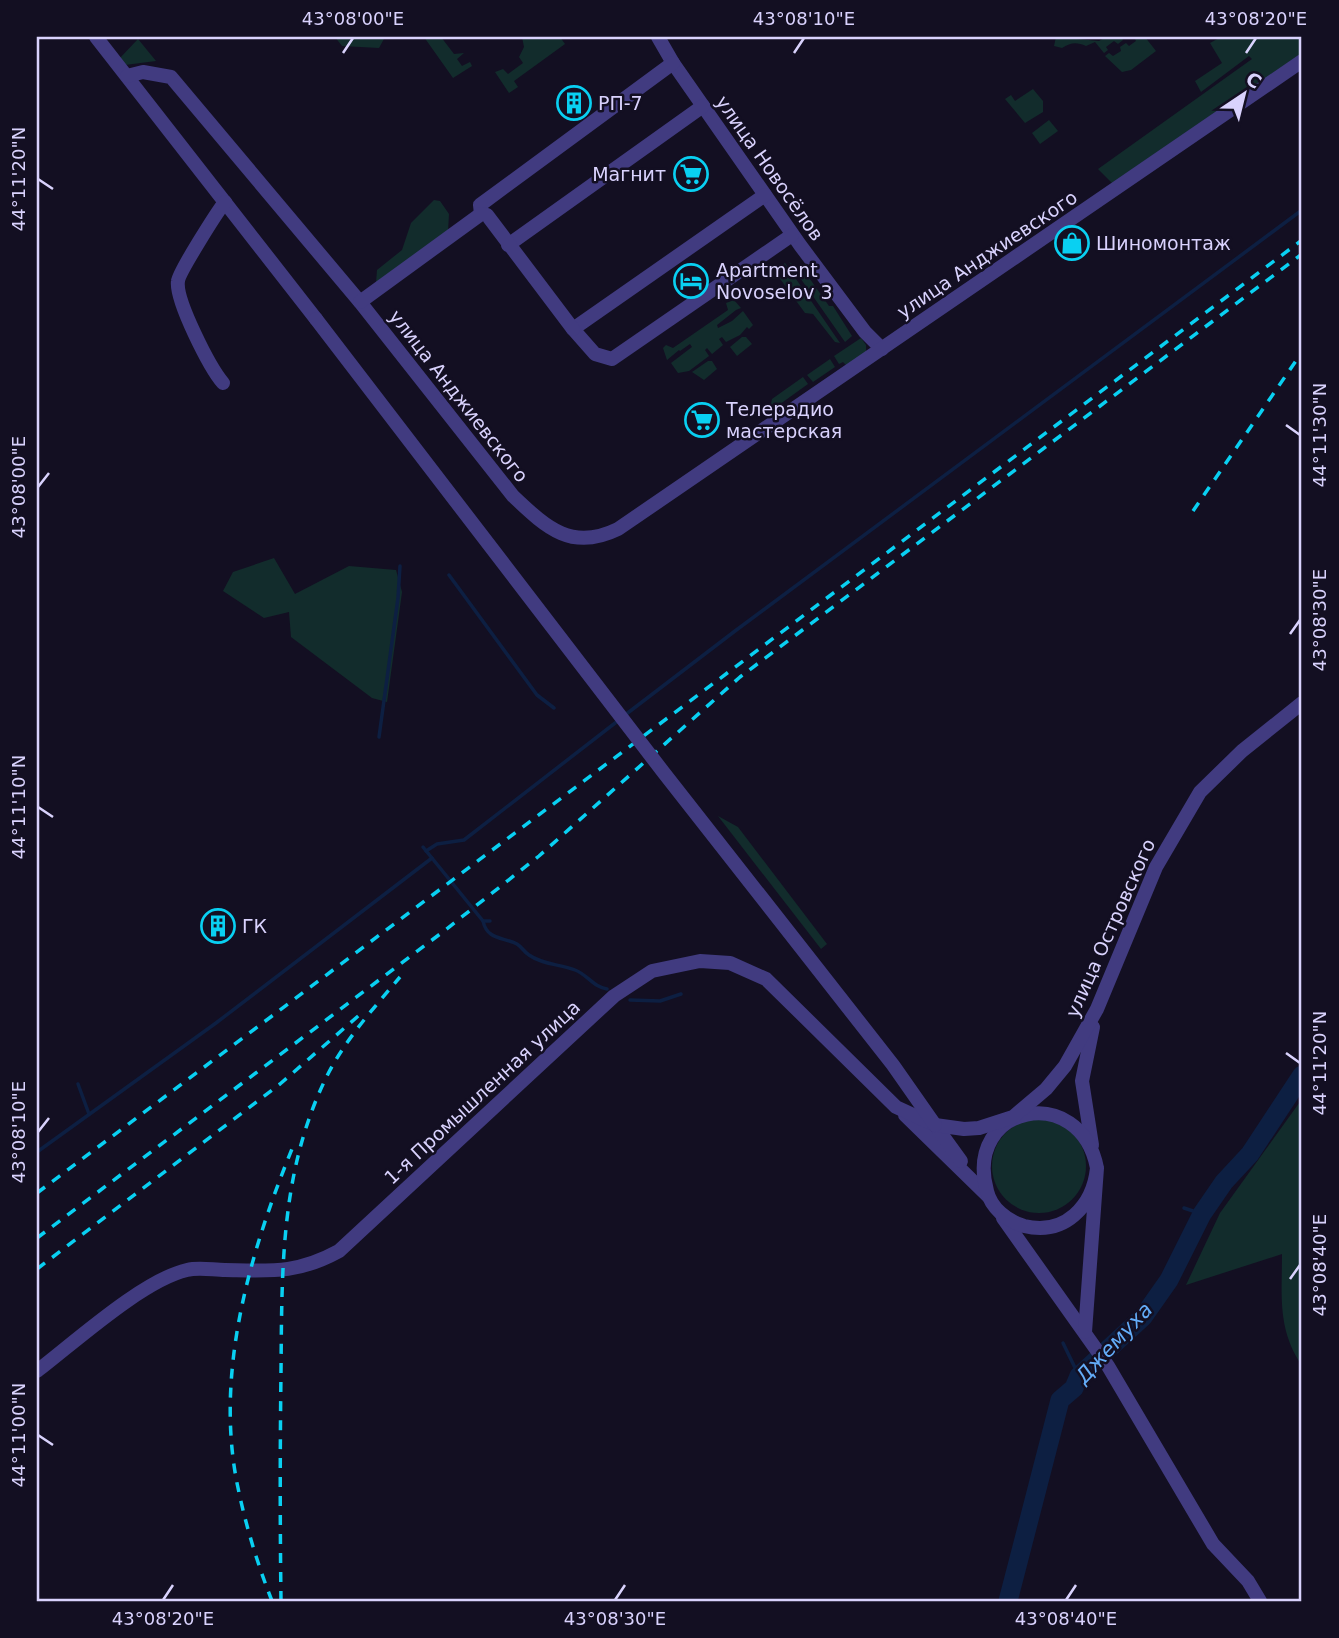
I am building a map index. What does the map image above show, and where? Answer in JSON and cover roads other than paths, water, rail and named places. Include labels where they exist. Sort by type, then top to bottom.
[{"type":"street","points":[[96,37],[655,762],[893,1065],[1087,1334],[1213,1545],[1248,1581],[1260,1601]]},
{"type":"street","name":"улица Новосёлов","points":[[658,37],[673,63],[792,234],[864,332],[882,349]]},
{"type":"street","name":"улица Анджиевского","points":[[127,76],[143,72],[171,77],[359,302],[513,496],[534,516],[561,534],[585,540],[601,537],[618,529],[1302,61]]},
{"type":"street","points":[[481,214],[480,205],[673,63]]},
{"type":"street","points":[[508,245],[703,106]]},
{"type":"street","points":[[573,329],[765,195]]},
{"type":"street","points":[[222,383],[211,369],[181,299],[178,280],[225,202]]},
{"type":"street","points":[[359,302],[481,214],[487,215],[573,329],[595,354],[612,359],[792,234]]},
{"type":"street","name":"улица Островского","points":[[935,1125],[979,1128],[1013,1117],[1046,1090],[1065,1066],[1097,1009],[1156,867],[1200,792],[1242,751],[1302,703]]},
{"type":"street","name":"1-я Промышленная улица","points":[[37,1371],[135,1296],[161,1280],[189,1269],[290,1269],[316,1263],[339,1251],[614,996],[652,971],[700,961],[730,963],[766,979],[896,1107],[935,1125]]},
{"type":"street","points":[[1087,1334],[1096,1163],[1082,1082],[1097,1009]]},
{"type":"street","points":[[896,1107],[1010,1220],[1031,1227],[1064,1223],[1082,1209],[1088,1200],[1093,1190],[1096,1163],[1085,1137],[1077,1128],[1058,1117],[1036,1114],[1013,1117],[997,1132],[985,1151],[982,1174],[991,1201]]},
{"type":"waterway","points":[[625,715],[1302,210]]},
{"type":"waterway","points":[[379,737],[400,566]]},
{"type":"waterway","points":[[449,575],[537,695],[554,708]]},
{"type":"waterway","points":[[426,851],[437,844],[464,840],[619,720]]},
{"type":"waterway","points":[[423,847],[483,921],[490,921]]},
{"type":"waterway","points":[[37,1152],[216,1023],[432,858]]},
{"type":"waterway","points":[[483,921],[492,935],[517,944],[534,958],[575,970],[607,989]]},
{"type":"waterway","points":[[630,1000],[660,1001],[681,994]]},
{"type":"waterway","name":"Джемуха","points":[[1008,1601],[1060,1400],[1074,1388],[1079,1376],[1143,1317],[1169,1280],[1202,1214],[1224,1182],[1250,1154],[1302,1075]]},
{"type":"waterway","points":[[78,1084],[89,1114]]},
{"type":"waterway","points":[[1184,1208],[1202,1214]]},
{"type":"waterway","points":[[1063,1343],[1079,1376]]},
{"type":"railway","points":[[37,1193],[1302,240]]},
{"type":"railway","points":[[37,1238],[444,931],[539,856],[740,677],[1302,254]]},
{"type":"railway","points":[[1193,511],[1302,352]]},
{"type":"railway","points":[[281,1601],[282,1297],[286,1223],[292,1187],[310,1115],[332,1066],[369,1014],[400,977]]},
{"type":"railway","points":[[37,1269],[280,1084],[364,1011]]},
{"type":"railway","points":[[272,1601],[252,1543],[237,1483],[231,1441],[230,1398],[240,1313],[250,1270],[292,1149]]},
{"type":"place","name":"РП-7","points":[[574,103]]},
{"type":"place","name":"Магнит","points":[[691,174]]},
{"type":"place","name":"Шиномонтаж","points":[[1072,243]]},
{"type":"place","name":"Apartment Novoselov 3","points":[[691,281]]},
{"type":"place","name":"Телерадио мастерская","points":[[702,420]]},
{"type":"place","name":"ГК","points":[[218,926]]}]
